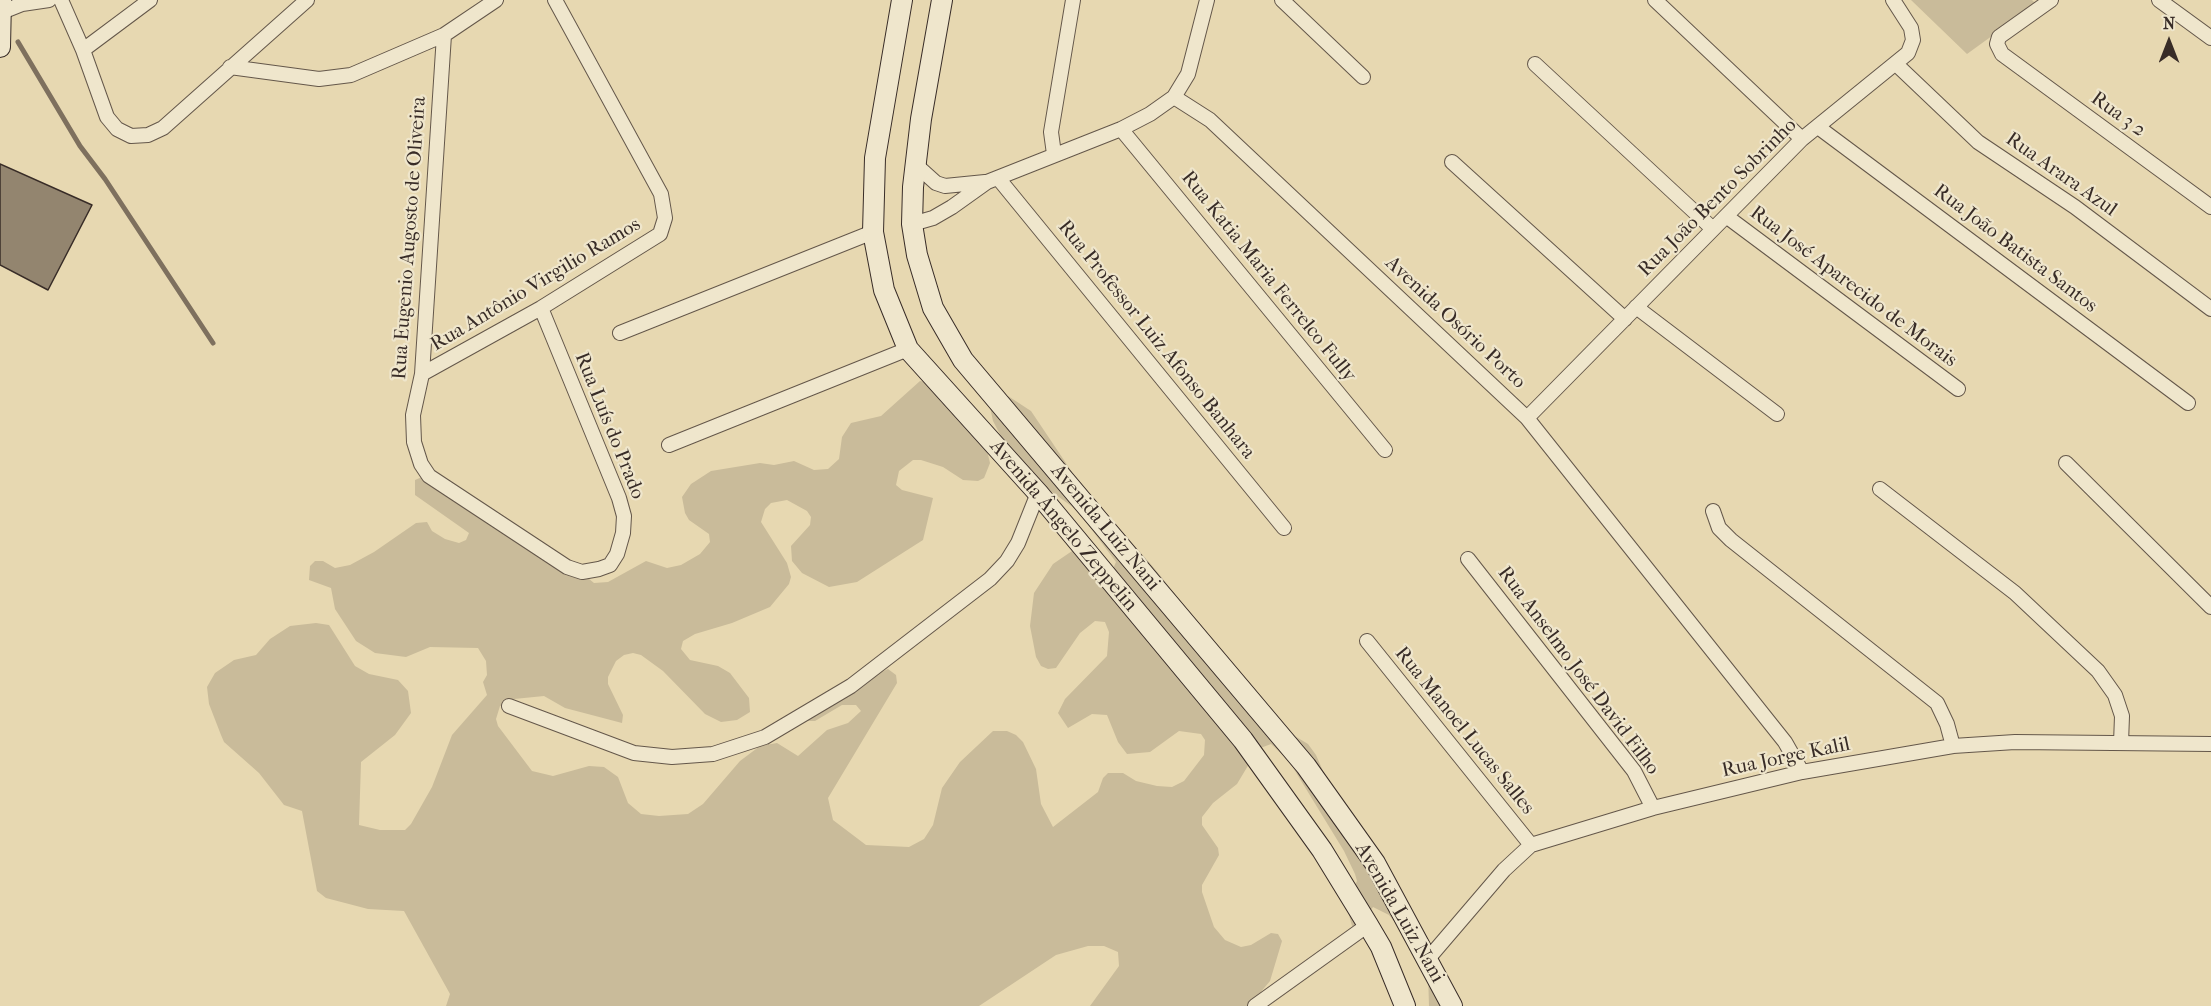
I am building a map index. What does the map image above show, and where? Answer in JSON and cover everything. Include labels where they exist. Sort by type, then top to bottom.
[{"type":"street","points":[[0,47],[1,6],[49,0]]},
{"type":"street","points":[[61,0],[83,51],[107,117],[117,129],[131,136],[148,135],[163,128],[307,0]]},
{"type":"street","points":[[83,51],[150,0]]},
{"type":"street","points":[[230,67],[319,80],[351,75],[444,34],[496,0]]},
{"type":"street","name":"Rua Antônio Virgilio Ramos","points":[[422,374],[541,308],[660,234],[665,218],[661,194],[555,0]]},
{"type":"street","name":"Avenida Ângelo Zeppelin","points":[[902,0],[874,159],[873,232],[884,290],[908,350],[1038,493],[1243,740],[1322,850],[1368,925],[1381,947],[1406,1006]]},
{"type":"street","name":"Avenida Luiz Nani","points":[[942,0],[921,119],[912,224],[916,255],[933,308],[963,360],[1306,766],[1375,863],[1452,1006]]},
{"type":"street","points":[[1054,154],[1051,132],[1073,0]]},
{"type":"street","points":[[912,224],[943,212],[993,180],[1121,129],[1150,114],[1174,97],[1190,66],[1207,0]]},
{"type":"street","points":[[1282,0],[1363,77]]},
{"type":"street","points":[[1655,0],[1802,140]]},
{"type":"street","points":[[2159,0],[2211,38]]},
{"type":"street","name":"Rua 3 2","points":[[2045,2],[1999,37],[1997,44],[2002,54],[2211,207]]},
{"type":"street","name":"Rua João Bento Sobrinho","points":[[1527,418],[1802,140],[1908,53],[1912,40],[1911,28],[1896,3]]},
{"type":"street","name":"Rua Eugenio Augosto de Oliveira","points":[[429,476],[421,464],[414,442],[413,415],[422,374],[444,34]]},
{"type":"street","points":[[1535,64],[1713,229]]},
{"type":"street","name":"Rua Arara Azul","points":[[1896,65],[1978,142],[2075,207],[2211,309]]},
{"type":"street","name":"Avenida Osório Porto","points":[[1174,97],[1210,120],[1527,418],[1785,742],[1802,772]]},
{"type":"street","name":"Rua João Batista Santos","points":[[1818,127],[2188,403]]},
{"type":"street","name":"Rua Katia Maria Ferrelco Fully","points":[[1121,129],[1385,450]]},
{"type":"street","points":[[1452,162],[1625,319]]},
{"type":"street","points":[[916,165],[936,183],[945,186],[993,180]]},
{"type":"street","name":"Rua Professor Luiz Afonso Banhara","points":[[993,180],[1284,528]]},
{"type":"street","name":"Rua José Aparecido de Morais","points":[[1726,216],[1958,389]]},
{"type":"street","points":[[620,333],[873,232]]},
{"type":"street","points":[[1636,307],[1778,414]]},
{"type":"street","name":"Rua Luís do Prado","points":[[429,476],[567,567],[582,572],[610,565],[623,533],[624,516],[619,498],[541,308]]},
{"type":"street","points":[[669,445],[908,350]]},
{"type":"street","points":[[2066,463],[2211,607]]},
{"type":"street","points":[[1880,489],[2015,593],[2098,671],[2115,695],[2122,716],[2121,743]]},
{"type":"street","points":[[509,706],[634,753],[672,757],[713,754],[765,737],[851,686],[990,579],[1007,561],[1038,493]]},
{"type":"street","points":[[1713,511],[1719,528],[1731,540],[1937,703],[1947,724],[1953,746]]},
{"type":"street","name":"Rua Anselmo José David Filho","points":[[1468,560],[1634,771],[1653,808]]},
{"type":"street","name":"Rua Manoel Lucas Salles","points":[[1367,641],[1531,845]]},
{"type":"street","name":"Rua Jorge Kalil","points":[[1427,960],[1504,870],[1531,845],[1653,808],[1802,772],[1953,746],[2014,742],[2211,744]]},
{"type":"street","points":[[1255,1006],[1368,925]]},
{"type":"shaded area","points":[[1911,0],[2032,0],[2036,4],[1967,54]]},
{"type":"shaded area","points":[[920,381],[927,382],[985,442],[990,463],[984,478],[978,481],[963,480],[943,467],[921,460],[913,460],[899,471],[896,485],[902,490],[933,498],[923,540],[857,582],[829,587],[802,573],[792,561],[791,546],[810,525],[811,517],[807,511],[787,500],[771,503],[765,509],[761,522],[787,563],[791,577],[789,584],[770,607],[732,623],[695,634],[683,641],[681,649],[690,660],[718,666],[730,673],[749,698],[750,712],[737,720],[721,722],[705,714],[663,671],[641,655],[633,653],[624,655],[616,661],[608,677],[608,684],[623,715],[622,723],[565,708],[544,696],[514,699],[500,706],[496,719],[498,726],[532,771],[553,776],[589,766],[604,767],[618,777],[628,803],[641,814],[659,816],[688,814],[703,804],[740,761],[760,746],[777,743],[798,756],[827,730],[848,723],[861,711],[856,705],[842,705],[815,721],[808,721],[803,715],[854,685],[888,669],[896,675],[897,683],[828,798],[833,820],[866,845],[909,847],[924,839],[933,825],[942,788],[960,762],[993,731],[1007,731],[1016,735],[1023,742],[1036,769],[1041,804],[1053,827],[1098,792],[1103,778],[1108,773],[1123,773],[1136,781],[1157,786],[1172,787],[1184,781],[1204,755],[1205,740],[1201,734],[1179,731],[1150,752],[1127,754],[1118,742],[1107,715],[1092,714],[1068,728],[1058,713],[1065,699],[1107,656],[1109,632],[1105,622],[1095,621],[1080,633],[1056,668],[1048,669],[1041,666],[1036,657],[1030,626],[1034,593],[1053,564],[1075,549],[1112,571],[1116,562],[1077,510],[1049,490],[1004,442],[993,421],[990,407],[1001,397],[1008,396],[1031,411],[1078,481],[1154,568],[1283,729],[1308,744],[1452,1006],[1429,1006],[1428,973],[1409,940],[1389,915],[1373,907],[1359,928],[1352,926],[1346,904],[1357,881],[1355,874],[1344,851],[1289,761],[1271,744],[1258,749],[1237,784],[1213,803],[1202,817],[1202,825],[1218,848],[1219,855],[1202,885],[1202,892],[1214,927],[1225,940],[1241,947],[1251,945],[1271,933],[1278,934],[1282,941],[1270,981],[1249,1006],[1090,1006],[1119,966],[1118,952],[1104,946],[1088,946],[1056,955],[979,1006],[446,1006],[450,994],[404,911],[368,909],[326,898],[317,891],[302,811],[284,805],[259,773],[224,742],[209,704],[207,687],[215,673],[234,660],[256,655],[270,639],[290,626],[316,623],[329,625],[355,666],[369,674],[398,680],[408,691],[411,713],[395,735],[361,762],[359,825],[380,830],[405,830],[411,824],[432,787],[452,735],[487,695],[483,682],[487,675],[486,661],[478,648],[430,647],[406,657],[375,653],[356,641],[335,609],[331,588],[309,580],[310,566],[315,561],[323,561],[335,568],[350,565],[374,552],[416,523],[427,522],[432,531],[445,539],[459,543],[466,540],[469,533],[415,495],[415,480],[422,477],[554,550],[594,583],[608,582],[646,561],[667,568],[681,565],[700,554],[710,542],[709,534],[689,520],[685,513],[682,497],[691,484],[711,471],[760,463],[774,465],[794,461],[814,470],[828,469],[839,459],[842,437],[851,423],[881,416]]},
{"type":"building","points":[[0,164],[92,205],[48,290],[0,265]]},
{"type":"waterway","points":[[18,42],[80,146],[105,179],[213,343]]}]
